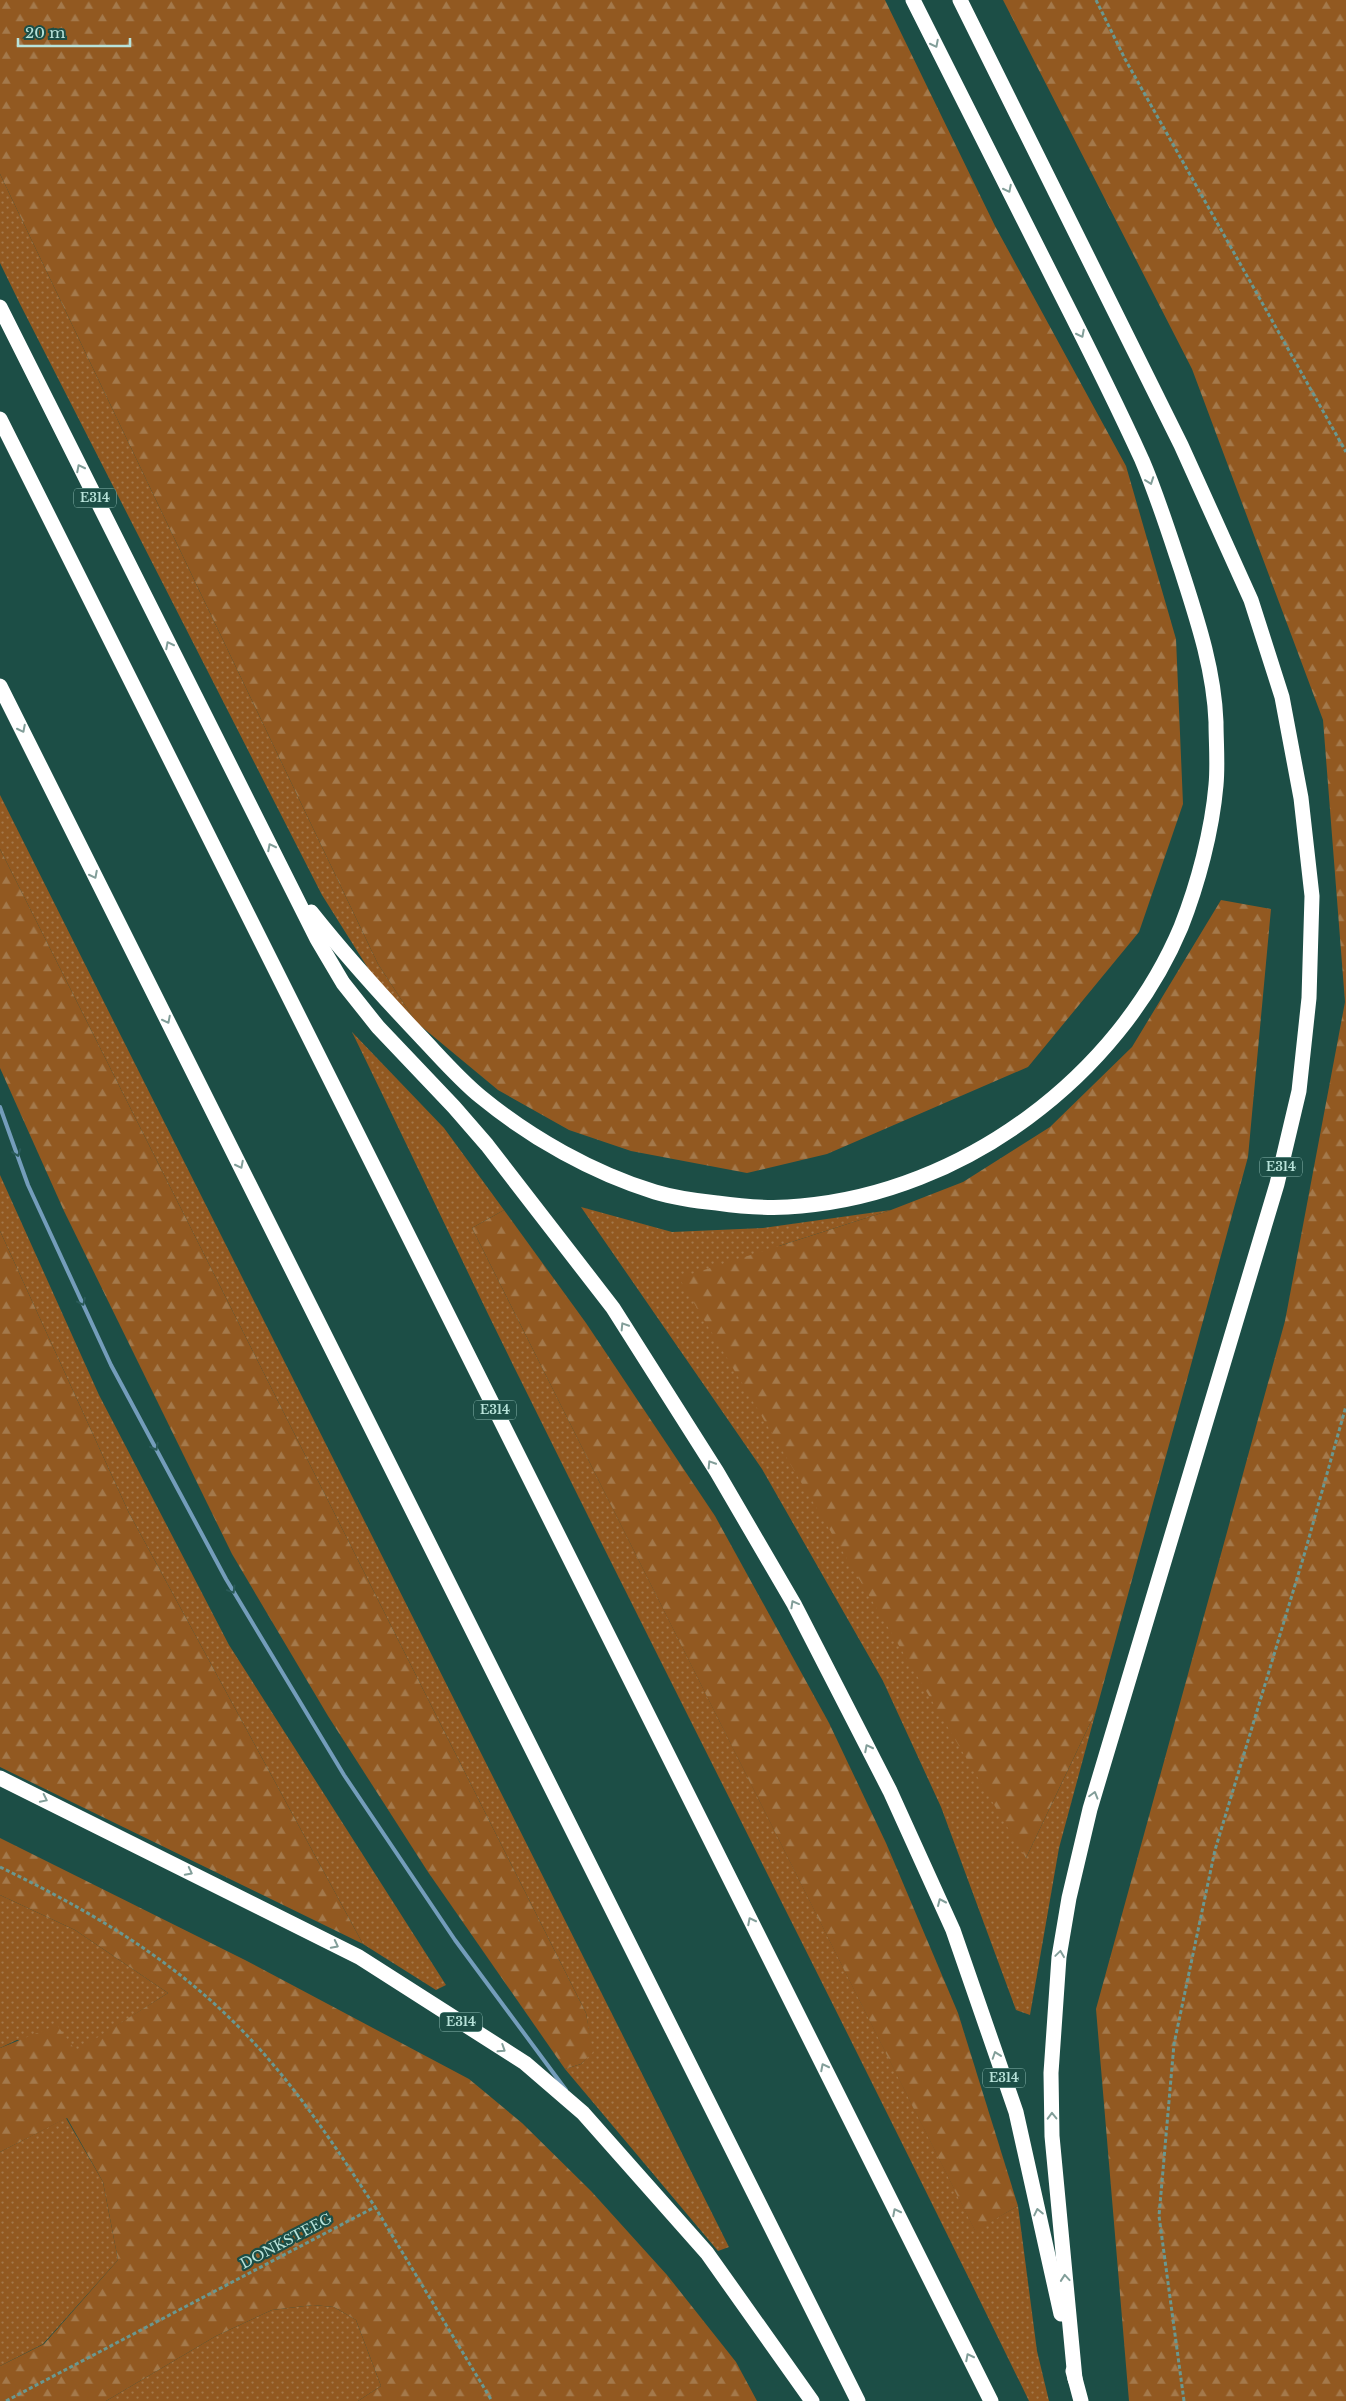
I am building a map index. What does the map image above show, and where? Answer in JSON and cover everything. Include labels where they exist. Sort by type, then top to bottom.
[{"type":"highway","name":"E314","points":[[293,891],[362,975],[479,1095],[518,1125],[568,1154],[620,1179],[657,1192],[692,1200],[754,1207],[806,1206],[870,1193],[908,1182],[932,1172],[966,1156],[1020,1124],[1094,1059],[1137,1006],[1159,970],[1179,930],[1204,855],[1216,785],[1216,716],[1209,664],[1193,606],[1144,465],[1101,372],[913,0]]},
{"type":"highway","name":"E314","points":[[960,0],[1181,445],[1251,600],[1282,697],[1301,798],[1312,896],[1309,998],[1299,1090],[1277,1184],[1090,1809],[1069,1898],[1059,1957],[1051,2073],[1052,2136],[1075,2379]]},
{"type":"highway","name":"E314","points":[[0,307],[293,891],[343,983],[378,1027],[454,1107],[487,1145],[613,1308],[717,1472],[794,1604],[890,1792],[953,1930],[1016,2112],[1080,2401]]},
{"type":"highway","name":"E314","points":[[0,419],[991,2401]]},
{"type":"highway","points":[[0,686],[858,2401]]},
{"type":"highway","name":"E314","points":[[0,1778],[359,1957],[525,2064],[583,2113],[708,2253],[812,2401]]},
{"type":"lane","points":[[0,1107],[28,1185],[111,1365],[226,1579],[344,1775],[455,1940],[583,2113]]},
{"type":"path","points":[[1096,0],[1125,59],[1346,452]]},
{"type":"path","points":[[1184,2401],[1159,2216],[1174,2044],[1215,1850],[1305,1552],[1346,1406]]},
{"type":"path","points":[[0,1867],[102,1920],[152,1952],[195,1986],[239,2026],[276,2068],[309,2111],[375,2207],[492,2401]]},
{"type":"path","name":"DONKSTEEG","points":[[6,2401],[375,2207]]},
{"type":"green space","points":[[0,0],[885,0],[995,226],[1126,466],[1176,639],[1183,804],[1139,932],[1028,1067],[827,1154],[747,1173],[631,1151],[569,1130],[498,1090],[416,1022],[378,964],[0,174]]},
{"type":"green space","points":[[1003,0],[1346,0],[1346,2401],[1129,2401],[1096,2009],[1285,1321],[1345,1002],[1323,720],[1192,369]]},
{"type":"green space","points":[[0,174],[378,964],[416,1022],[371,973],[322,895],[20,304],[0,263]]},
{"type":"green space","points":[[0,795],[729,2247],[718,2251],[565,2069],[581,2064],[592,2052],[586,2013],[0,849]]},
{"type":"green space","points":[[0,849],[586,2013],[593,2052],[581,2064],[565,2069],[428,1872],[328,1716],[232,1554],[64,1211],[0,1068]]},
{"type":"green space","points":[[1221,900],[1271,909],[1248,1157],[1096,1711],[1026,1858],[679,1278],[891,1210],[963,1182],[1050,1127],[1132,1047]]},
{"type":"green space","points":[[352,1032],[444,1128],[504,1210],[472,1228],[975,2230],[1018,2206],[1037,2351],[1049,2401],[1029,2401],[903,2144],[519,1377]]},
{"type":"green space","points":[[0,1175],[99,1395],[229,1645],[446,1985],[436,1990],[363,1944],[129,1513],[0,1231]]},
{"type":"green space","points":[[581,1207],[672,1232],[763,1228],[891,1210],[779,1246],[1026,1858],[1096,1711],[1059,1848],[1030,2015],[1016,2010],[941,1807],[883,1681],[762,1469]]},
{"type":"green space","points":[[504,1210],[586,1323],[715,1516],[829,1723],[886,1843],[958,2013],[1018,2206],[975,2231],[472,1228]]},
{"type":"green space","points":[[0,1231],[129,1513],[363,1944],[0,1767]]},
{"type":"green space","points":[[0,1838],[245,1960],[469,2079],[522,2123],[591,2191],[667,2275],[736,2362],[757,2401],[358,2401],[381,2386],[356,2320],[334,2307],[313,2305],[272,2310],[216,2336],[106,2401],[0,2401],[0,2366],[44,2344],[118,2260],[103,2182],[67,2118],[0,2152],[0,2048],[57,2025],[76,2051],[168,1993],[75,1930],[0,1895]]},
{"type":"green space","points":[[0,1895],[75,1930],[168,1993],[76,2052],[17,2040],[0,2048]]},
{"type":"green space","points":[[66,2118],[103,2182],[118,2260],[43,2344],[0,2366],[0,2152]]},
{"type":"green space","points":[[313,2305],[334,2307],[356,2320],[381,2386],[358,2401],[106,2401],[216,2336],[272,2310]]}]
